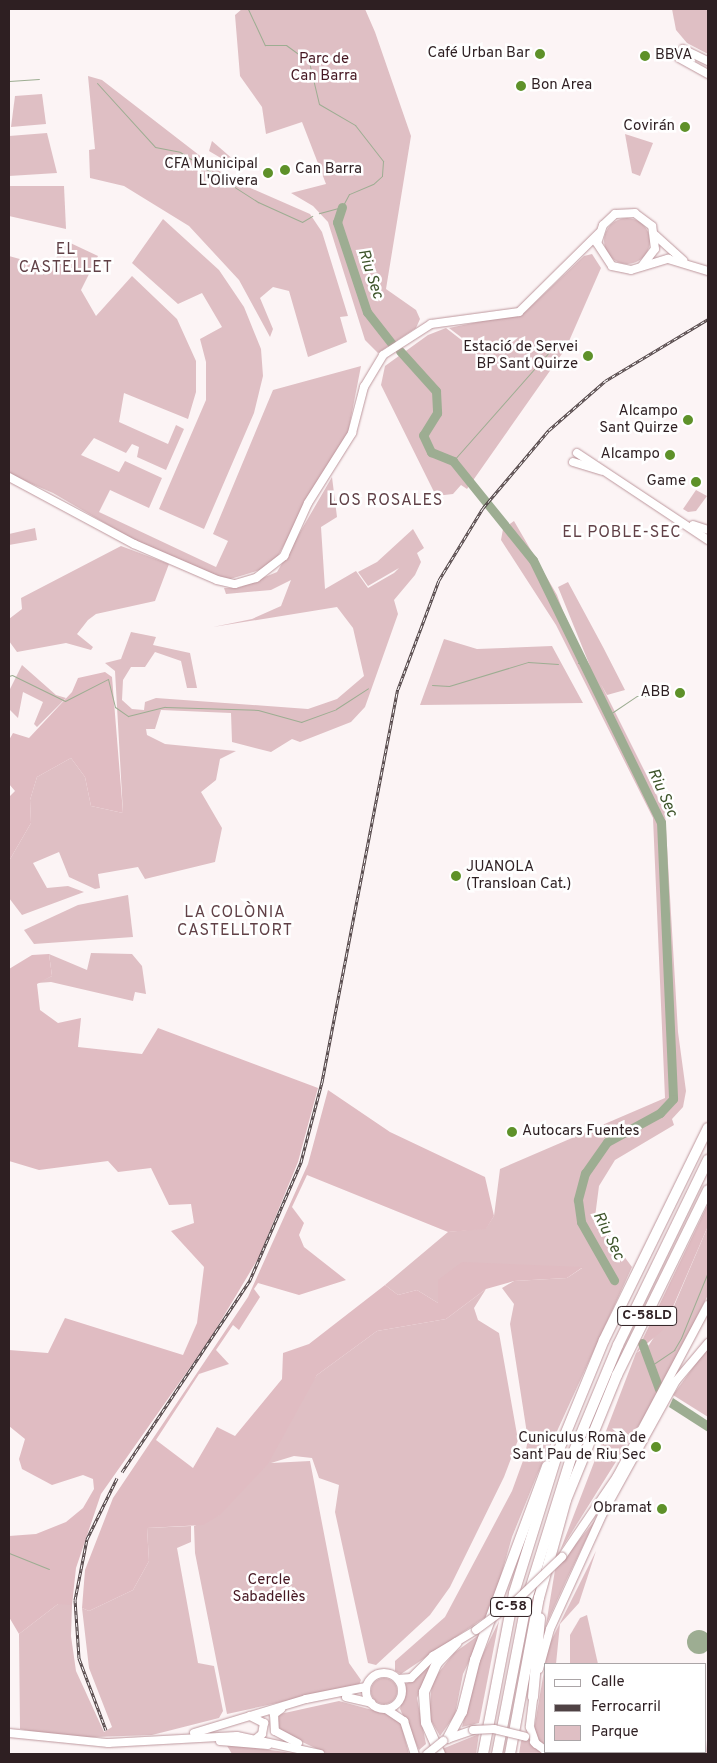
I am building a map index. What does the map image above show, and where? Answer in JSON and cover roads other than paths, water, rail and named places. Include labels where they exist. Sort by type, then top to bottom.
[{"type":"highway","name":"C-58","points":[[483,1754],[519,1574],[575,1407],[708,1128]]},
{"type":"highway","name":"C-58","points":[[497,1754],[527,1599],[571,1458],[629,1322],[708,1160]]},
{"type":"highway","name":"C-58LD","points":[[510,1754],[544,1582],[566,1500],[594,1429],[708,1190]]},
{"type":"highway","points":[[445,1740],[462,1712],[470,1677],[526,1515],[575,1407]]},
{"type":"highway","points":[[533,1697],[544,1582]]},
{"type":"highway","points":[[440,1754],[426,1723],[424,1692],[437,1663],[456,1643]]},
{"type":"street","points":[[683,49],[708,61]]},
{"type":"street","points":[[679,58],[708,74]]},
{"type":"street","points":[[9,477],[142,548],[232,584],[256,578],[279,564],[305,510],[352,433],[364,388],[383,355],[423,327],[519,312],[584,248],[611,217],[630,212],[645,219],[655,235],[691,264]]},
{"type":"street","points":[[598,233],[601,255]]},
{"type":"street","points":[[642,266],[652,255],[655,235]]},
{"type":"street","points":[[584,248],[601,255],[617,269],[642,266],[668,259],[707,269]]},
{"type":"street","points":[[305,510],[354,435],[382,362],[419,334],[463,320]]},
{"type":"street","points":[[577,453],[708,540]]},
{"type":"street","points":[[573,462],[619,480]]},
{"type":"street","points":[[679,519],[708,530]]},
{"type":"street","points":[[158,1740],[208,1730],[248,1716],[323,1698],[357,1695],[379,1673],[398,1679],[411,1678],[433,1656],[476,1630],[562,1557],[617,1476],[708,1305]]},
{"type":"street","points":[[536,1744],[530,1727],[533,1697],[550,1629],[603,1513],[676,1381],[708,1343]]},
{"type":"street","points":[[386,1709],[400,1700],[398,1679]]},
{"type":"street","points":[[366,1687],[370,1703]]},
{"type":"street","points":[[357,1695],[370,1703],[386,1709],[404,1721],[415,1754]]},
{"type":"street","points":[[276,1710],[272,1724],[280,1736],[320,1754]]},
{"type":"street","points":[[248,1716],[262,1720],[260,1736]]},
{"type":"street","points":[[427,1754],[445,1740],[473,1730],[500,1729],[525,1736],[544,1750]]},
{"type":"street","points":[[9,1733],[81,1742],[260,1736],[320,1754]]},
{"type":"street","points":[[9,1737],[102,1747],[260,1736]]},
{"type":"street","points":[[187,1741],[264,1744],[309,1754]]},
{"type":"waterway","points":[[248,9],[265,45],[286,45],[309,62],[319,104],[355,125],[383,161],[382,176],[373,184],[349,194],[342,207],[319,213]]},
{"type":"waterway","points":[[9,81],[39,79]]},
{"type":"waterway","points":[[97,83],[155,147],[180,152],[258,202],[302,222],[312,216]]},
{"type":"waterway","name":"Riu Sec","points":[[342,207],[337,222],[367,312],[392,344]]},
{"type":"waterway","points":[[453,461],[551,350]]},
{"type":"waterway","name":"Riu Sec","points":[[400,351],[436,391],[437,413],[423,435],[431,452],[453,461],[533,560],[661,822],[673,1099],[660,1113],[607,1142],[585,1173],[578,1200],[581,1222],[614,1280]]},
{"type":"waterway","points":[[432,685],[449,686],[528,662],[558,664]]},
{"type":"waterway","name":"Riu Sec","points":[[578,663],[583,663]]},
{"type":"waterway","points":[[12,675],[65,701],[108,679],[115,707],[128,716],[165,707],[258,710],[301,722],[336,709],[368,688]]},
{"type":"waterway","points":[[610,714],[637,696],[656,696]]},
{"type":"waterway","points":[[652,1365],[674,1350],[681,1338],[708,1272]]},
{"type":"waterway","name":"Riu Sec","points":[[642,1343],[659,1389]]},
{"type":"waterway","points":[[9,1553],[49,1569]]},
{"type":"railway","points":[[122,1472],[250,1280],[301,1162],[322,1082],[398,689],[439,580],[483,508],[549,430],[605,381],[708,319]]},
{"type":"railway","points":[[106,1730],[79,1658],[75,1600],[87,1539],[117,1478]]},
{"type":"place","name":"Café Urban Bar","points":[[540,54]]},
{"type":"place","name":"BBVA","points":[[645,56]]},
{"type":"place","name":"Bon Area","points":[[521,86]]},
{"type":"place","name":"Covirán","points":[[685,127]]},
{"type":"place","name":"Can Barra","points":[[285,170]]},
{"type":"place","name":"CFA Municipal L'Olivera","points":[[268,173]]},
{"type":"place","name":"Estació de Servei BP Sant Quirze","points":[[588,356]]},
{"type":"place","name":"Alcampo Sant Quirze","points":[[688,420]]},
{"type":"place","name":"Alcampo","points":[[670,455]]},
{"type":"place","name":"Game","points":[[696,482]]},
{"type":"place","name":"ABB","points":[[680,693]]},
{"type":"place","name":"JUANOLA (Transloan Cat.)","points":[[456,876]]},
{"type":"place","name":"Autocars Fuentes","points":[[512,1132]]},
{"type":"place","name":"Cuniculus Romà de Sant Pau de Riu Sec","points":[[656,1447]]},
{"type":"place","name":"Obramat","points":[[662,1509]]},
{"type":"district","name":"EL CASTELLET","points":[[66,259]]},
{"type":"district","name":"LOS ROSALES","points":[[386,501]]},
{"type":"district","name":"EL POBLE-SEC","points":[[622,533]]},
{"type":"district","name":"LA COLÒNIA CASTELLTORT","points":[[235,922]]},
{"type":"park label","name":"Parc de Can Barra","points":[[324,68]]},
{"type":"park label","name":"Cercle Sabadellès","points":[[269,1588]]}]
